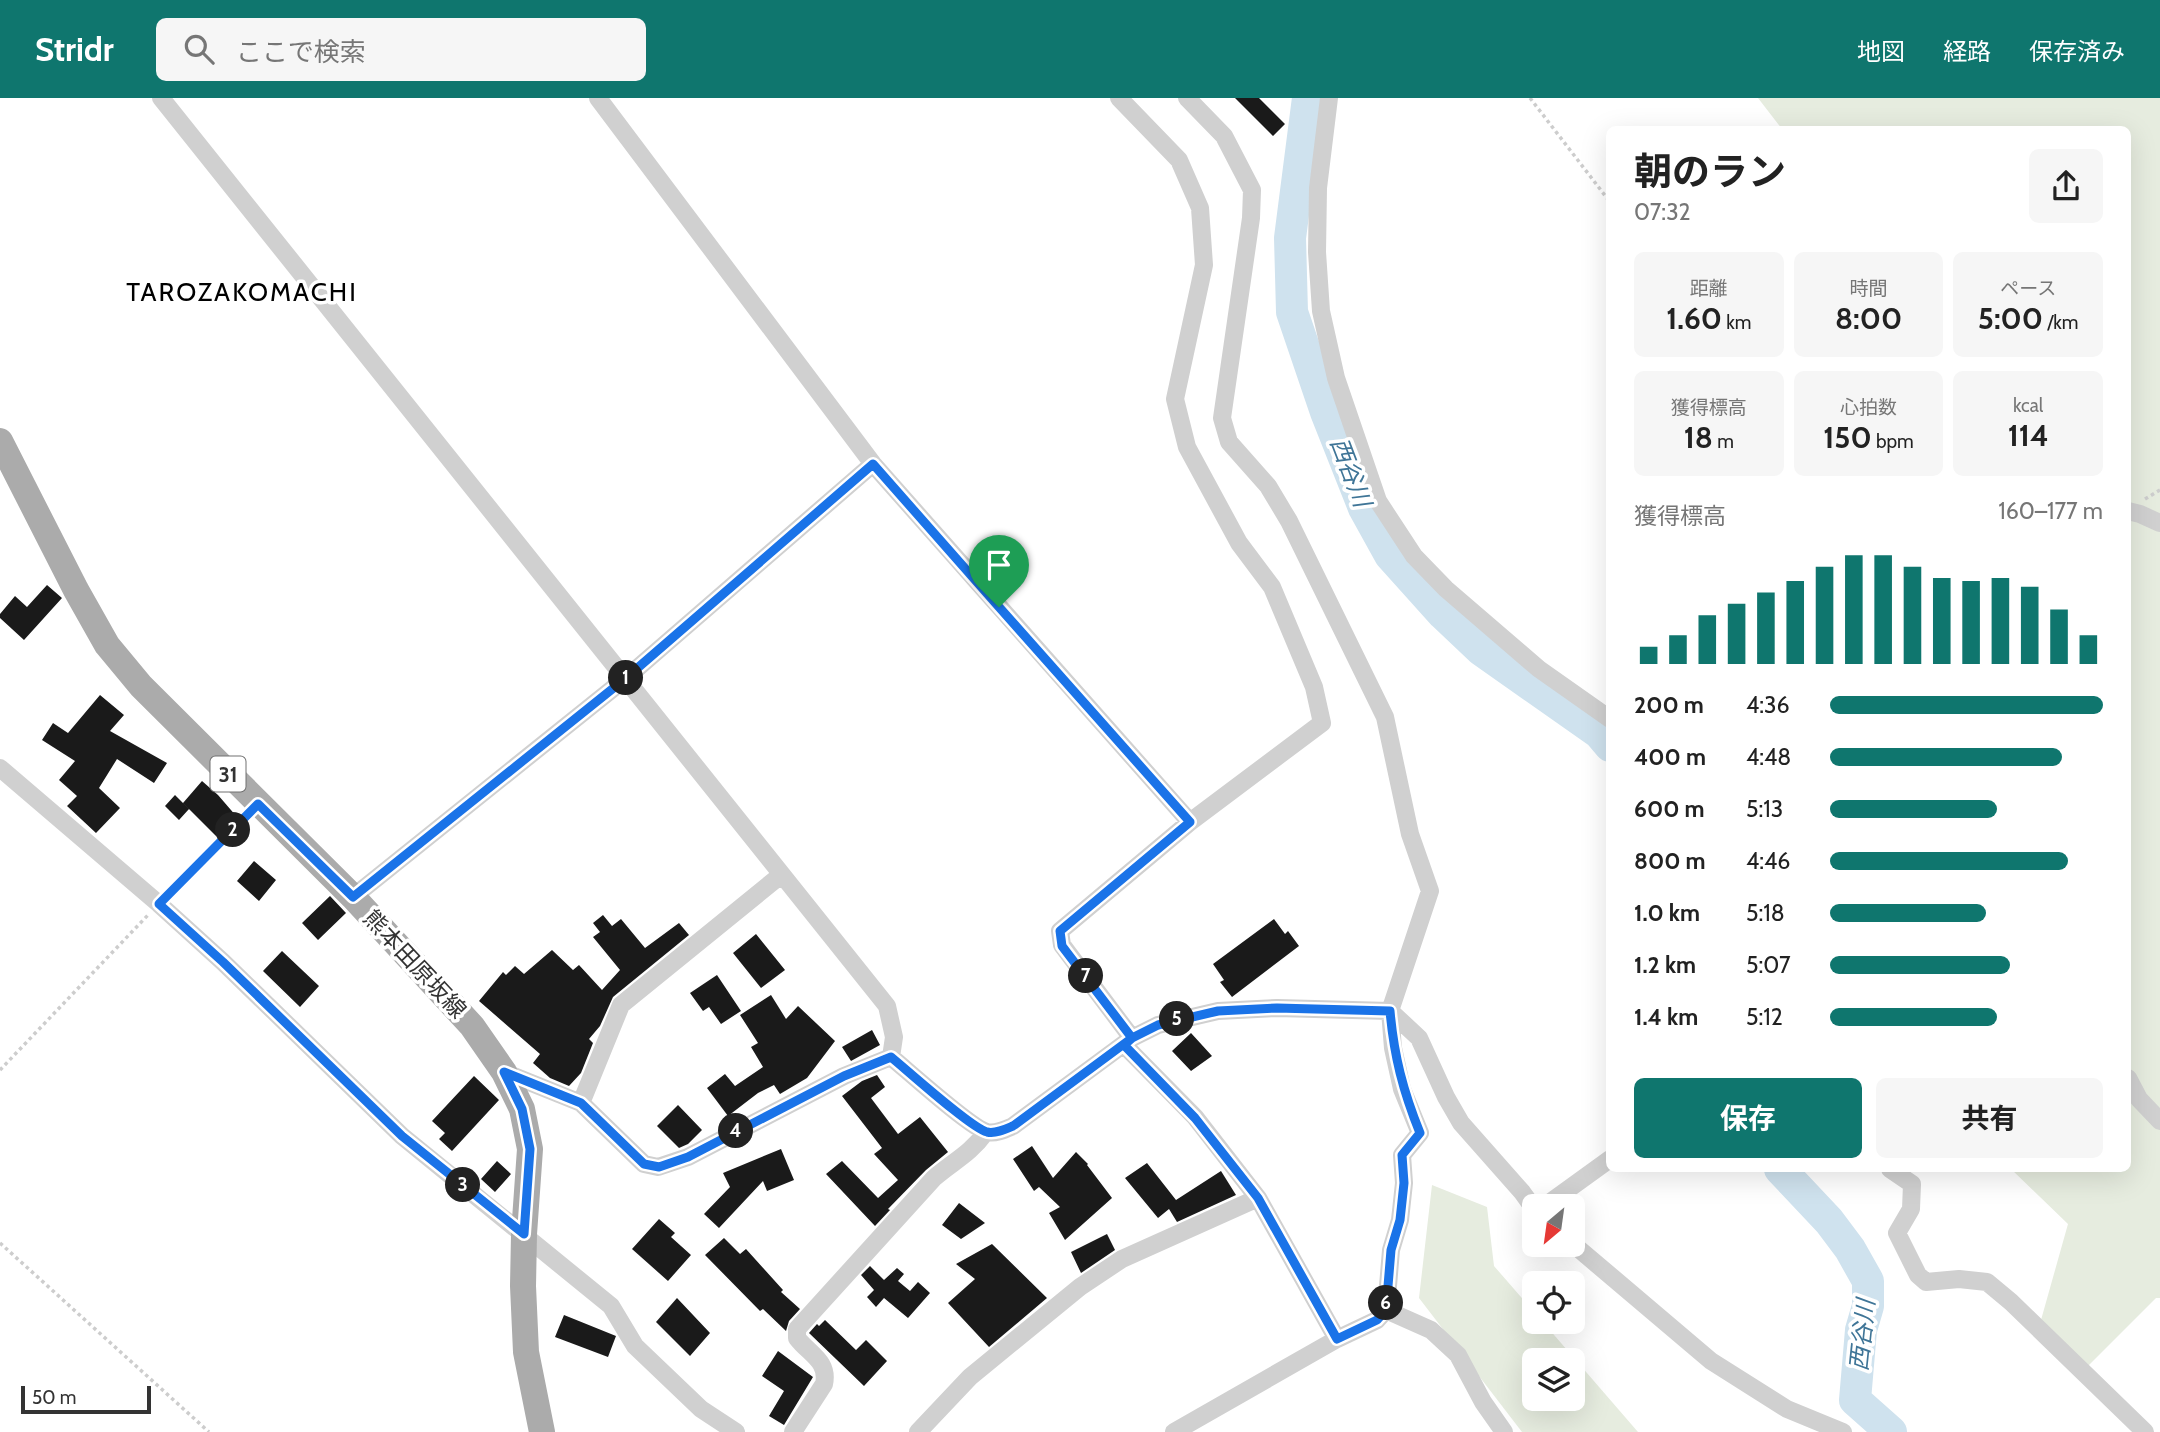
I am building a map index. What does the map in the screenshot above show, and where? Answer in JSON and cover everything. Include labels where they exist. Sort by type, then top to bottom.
[{"type":"main road","name":"熊本田原坂線","points":[[3,455],[107,645],[141,686],[353,897],[472,1026],[504,1072],[522,1109],[530,1149],[524,1234],[526,1352],[542,1432]]},
{"type":"street","points":[[161,98],[887,1006],[894,1037],[891,1057]]},
{"type":"street","points":[[598,98],[873,464],[1190,822]]},
{"type":"street","points":[[1119,98],[1179,160],[1200,208],[1204,265],[1175,399],[1187,447],[1239,543],[1272,587],[1314,687],[1322,723],[1190,822],[1060,931],[1062,946],[1128,1041],[1195,1118],[1258,1198],[1337,1339]]},
{"type":"street","points":[[1178,1431],[1337,1339],[1377,1320],[1386,1310],[1391,1250],[1400,1220],[1404,1183],[1402,1155],[1420,1133],[1402,1089],[1393,1048],[1390,1011],[1430,891],[1410,834],[1385,718],[1289,521],[1268,486],[1229,442],[1222,418],[1251,218],[1252,190],[1224,136],[1187,98]]},
{"type":"street","points":[[1329,98],[1318,188],[1317,252],[1321,311],[1336,378],[1378,500],[1415,556],[1446,589],[1539,669],[1606,716]]},
{"type":"street","points":[[353,897],[626,678],[873,464]]},
{"type":"street","points":[[2131,512],[2160,523]]},
{"type":"street","points":[[0,768],[223,962],[402,1136],[611,1306],[635,1346],[701,1409],[736,1432]]},
{"type":"street","points":[[581,1103],[621,1005],[781,875]]},
{"type":"street","points":[[891,1057],[986,1132],[1001,1131],[1013,1126],[1128,1041],[1158,1025],[1218,1011],[1290,1008],[1390,1011],[1419,1038],[1461,1124],[1523,1194]]},
{"type":"street","points":[[504,1072],[581,1103],[644,1164],[659,1167],[688,1157],[844,1076],[891,1057]]},
{"type":"street","points":[[2131,1084],[2139,1099],[2160,1121]]},
{"type":"street","points":[[793,1432],[824,1384],[826,1375],[821,1362],[797,1338],[797,1329],[934,1178],[965,1156],[986,1132]]},
{"type":"street","points":[[1562,1194],[1606,1162]]},
{"type":"street","points":[[1894,1172],[1912,1184],[1911,1209],[1897,1233],[1918,1276],[1926,1282],[1959,1279],[1987,1282],[2145,1432]]},
{"type":"street","points":[[918,1432],[970,1377],[1080,1287],[1122,1259],[1258,1198]]},
{"type":"street","points":[[1586,1255],[1711,1361],[1787,1409],[1843,1432]]},
{"type":"street","points":[[1386,1310],[1431,1330],[1458,1355],[1483,1402],[1504,1432]]},
{"type":"path","points":[[1530,98],[1606,197]]},
{"type":"path","points":[[0,1070],[258,804]]},
{"type":"path","points":[[0,1243],[209,1432]]},
{"type":"shaded area","points":[[1758,98],[2160,98],[2160,1298],[2156,1298],[2084,1370],[2041,1320],[2068,1224],[2014,1172],[2131,1172],[2131,126],[1780,126]]},
{"type":"shaded area","points":[[1432,1185],[1487,1207],[1494,1266],[1522,1298],[1522,1334],[1553,1334],[1565,1348],[1522,1348],[1522,1411],[1585,1411],[1585,1371],[1638,1432],[1522,1432],[1419,1298]]},
{"type":"building","points":[[1235,98],[1259,98],[1285,124],[1273,136]]},
{"type":"building","points":[[47,585],[62,598],[24,640],[0,618],[0,614],[15,596],[27,607]]},
{"type":"building","points":[[100,695],[124,715],[110,731],[167,763],[154,783],[117,759],[99,788],[120,808],[96,833],[67,806],[77,796],[59,780],[75,761],[42,740],[53,723],[68,733]]},
{"type":"building","points":[[202,781],[237,817],[217,837],[183,803]]},
{"type":"building","points":[[175,795],[189,809],[179,820],[165,806]]},
{"type":"building","points":[[254,861],[276,880],[259,901],[237,881]]},
{"type":"building","points":[[330,896],[346,913],[318,940],[302,923]]},
{"type":"building","points":[[603,915],[612,926],[621,919],[645,948],[679,923],[689,935],[613,997],[600,1026],[589,1039],[593,1043],[581,1073],[569,1086],[550,1078],[533,1063],[540,1054],[479,1001],[503,972],[506,975],[515,966],[524,974],[552,950],[573,970],[579,965],[602,990],[620,970],[593,937],[600,932],[593,923]]},
{"type":"building","points":[[1274,919],[1285,934],[1288,931],[1299,946],[1232,997],[1220,982],[1224,980],[1213,964]]},
{"type":"building","points":[[756,934],[785,970],[761,988],[733,953]]},
{"type":"building","points":[[282,951],[319,986],[300,1007],[263,971]]},
{"type":"building","points":[[717,975],[741,1011],[721,1024],[709,1007],[703,1011],[690,993]]},
{"type":"building","points":[[771,995],[786,1019],[798,1006],[835,1041],[807,1078],[780,1094],[774,1085],[758,1093],[728,1116],[707,1088],[725,1074],[735,1086],[763,1067],[751,1047],[758,1043],[740,1015]]},
{"type":"building","points":[[872,1030],[880,1045],[851,1061],[842,1047]]},
{"type":"building","points":[[1191,1033],[1212,1056],[1191,1071],[1172,1051]]},
{"type":"building","points":[[877,1075],[885,1087],[871,1098],[898,1134],[920,1117],[948,1152],[926,1170],[875,1226],[826,1174],[842,1161],[878,1198],[898,1180],[874,1154],[882,1148],[842,1096],[862,1081]]},
{"type":"building","points":[[474,1076],[499,1100],[452,1151],[439,1139],[445,1133],[432,1121]]},
{"type":"building","points":[[678,1105],[702,1130],[688,1144],[679,1148],[657,1126]]},
{"type":"building","points":[[1032,1146],[1053,1178],[1076,1152],[1112,1198],[1065,1240],[1049,1213],[1060,1207],[1039,1187],[1034,1191],[1013,1159]]},
{"type":"building","points":[[781,1149],[794,1180],[767,1191],[763,1181],[719,1228],[704,1214],[730,1187],[723,1173]]},
{"type":"building","points":[[497,1161],[511,1174],[495,1192],[481,1179]]},
{"type":"building","points":[[1147,1163],[1176,1200],[1221,1171],[1236,1195],[1177,1222],[1169,1209],[1158,1218],[1125,1178]]},
{"type":"building","points":[[959,1203],[985,1223],[961,1239],[942,1225]]},
{"type":"building","points":[[659,1219],[675,1233],[671,1237],[691,1255],[668,1281],[632,1249]]},
{"type":"building","points":[[1107,1234],[1115,1250],[1081,1273],[1071,1252]]},
{"type":"building","points":[[724,1238],[740,1254],[746,1249],[783,1290],[781,1292],[800,1309],[789,1321],[786,1331],[763,1309],[760,1311],[705,1255]]},
{"type":"building","points":[[992,1244],[1047,1298],[989,1347],[948,1303],[975,1279],[956,1264]]},
{"type":"building","points":[[870,1266],[884,1280],[897,1268],[904,1274],[898,1281],[910,1291],[918,1282],[930,1293],[908,1318],[884,1298],[876,1307],[867,1297],[874,1290],[861,1275]]},
{"type":"building","points":[[677,1298],[710,1333],[690,1356],[656,1322]]},
{"type":"building","points":[[564,1315],[616,1336],[608,1357],[555,1337]]},
{"type":"building","points":[[825,1320],[856,1350],[866,1340],[887,1361],[864,1386],[809,1333]]},
{"type":"building","points":[[778,1351],[813,1377],[784,1425],[769,1416],[784,1391],[762,1376]]},
{"type":"waterway","name":"西谷川","points":[[1308,98],[1290,238],[1292,312],[1326,412],[1364,508],[1390,555],[1443,614],[1481,650],[1599,733],[1606,741]]},
{"type":"waterway","name":"西谷川","points":[[1783,1172],[1829,1221],[1850,1249],[1868,1281],[1868,1306],[1861,1330],[1855,1400],[1891,1432]]},
{"type":"district","name":"TAROZAKOMACHI","points":[[242,292]]},
{"type":"route","points":[[999,607],[873,464],[626,678],[353,897],[258,804],[159,904],[223,962],[402,1136],[524,1234],[530,1149],[522,1109],[504,1072],[581,1103],[644,1164],[659,1167],[688,1157],[844,1076],[891,1057],[986,1132],[1001,1131],[1013,1126],[1132,1038],[1158,1025],[1218,1011],[1277,1008],[1390,1011],[1393,1048],[1402,1089],[1420,1133],[1402,1155],[1404,1183],[1400,1220],[1391,1250],[1386,1310],[1377,1320],[1337,1339],[1258,1198],[1195,1118],[1124,1045],[1132,1038],[1062,946],[1060,931],[1190,822],[999,607]]}]
